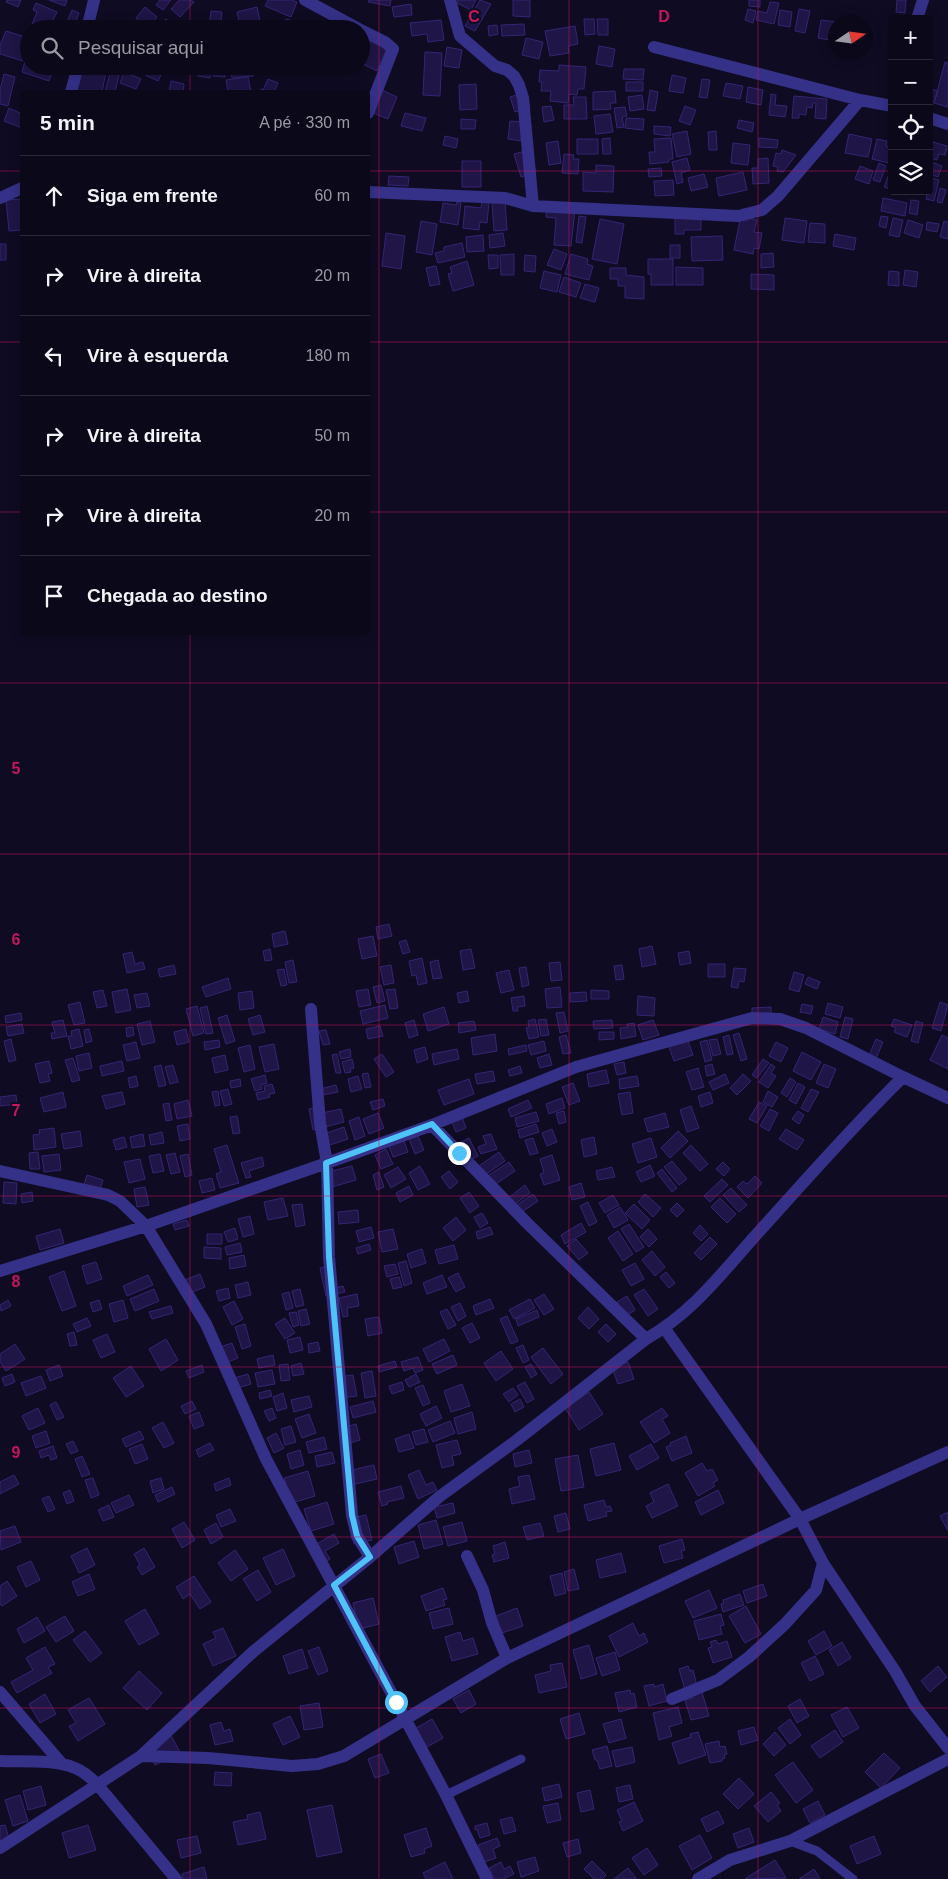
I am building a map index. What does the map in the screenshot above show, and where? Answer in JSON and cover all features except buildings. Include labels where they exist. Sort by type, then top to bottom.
[{"type":"street","points":[[89,20],[94,0]]},
{"type":"street","points":[[305,0],[343,20]]},
{"type":"street","points":[[450,0],[460,36],[495,66],[507,70],[514,76],[519,85],[523,98],[533,206]]},
{"type":"street","points":[[918,15],[923,0]]},
{"type":"street","points":[[370,34],[385,42],[393,49],[370,107]]},
{"type":"street","points":[[654,47],[860,100],[888,104]]},
{"type":"street","points":[[72,90],[76,75]]},
{"type":"street","points":[[370,192],[505,198],[533,206],[738,216],[752,214],[762,210],[778,196],[860,100]]},
{"type":"street","points":[[933,119],[948,124]]},
{"type":"street","points":[[0,198],[20,189]]},
{"type":"street","points":[[311,1009],[320,1123],[326,1163],[329,1257],[352,1515],[357,1536],[370,1557]]},
{"type":"street","points":[[0,1271],[146,1226],[326,1163],[432,1124],[576,1067],[752,1018],[780,1019],[806,1028],[948,1098]]},
{"type":"street","points":[[0,1848],[141,1756],[254,1650],[370,1557],[439,1497],[517,1440],[646,1339],[682,1316],[717,1281],[863,1116],[903,1077]]},
{"type":"street","points":[[432,1124],[527,1223],[646,1339]]},
{"type":"street","points":[[0,1171],[108,1195],[120,1200],[146,1226],[206,1324],[266,1459],[446,1795],[487,1879]]},
{"type":"street","points":[[664,1329],[800,1519],[823,1563],[891,1665],[915,1706],[948,1748]]},
{"type":"street","points":[[141,1756],[208,1758],[292,1766],[318,1764],[344,1756],[507,1658],[800,1519],[948,1452]]},
{"type":"street","points":[[466,1556],[483,1590],[492,1623],[507,1658]]},
{"type":"street","points":[[672,1699],[718,1680],[749,1657],[785,1624],[816,1590],[823,1563]]},
{"type":"street","points":[[0,1692],[62,1764]]},
{"type":"street","points":[[0,1760],[62,1764],[76,1768],[98,1784],[176,1879]]},
{"type":"street","points":[[698,1879],[730,1860],[790,1841],[948,1760]]},
{"type":"lane","points":[[446,1795],[521,1760]]},
{"type":"lane","points":[[790,1841],[817,1851],[853,1879]]},
{"type":"route","points":[[396,1702],[334,1585],[370,1557],[357,1536],[352,1515],[329,1257],[326,1163],[432,1124],[459,1153]]}]
